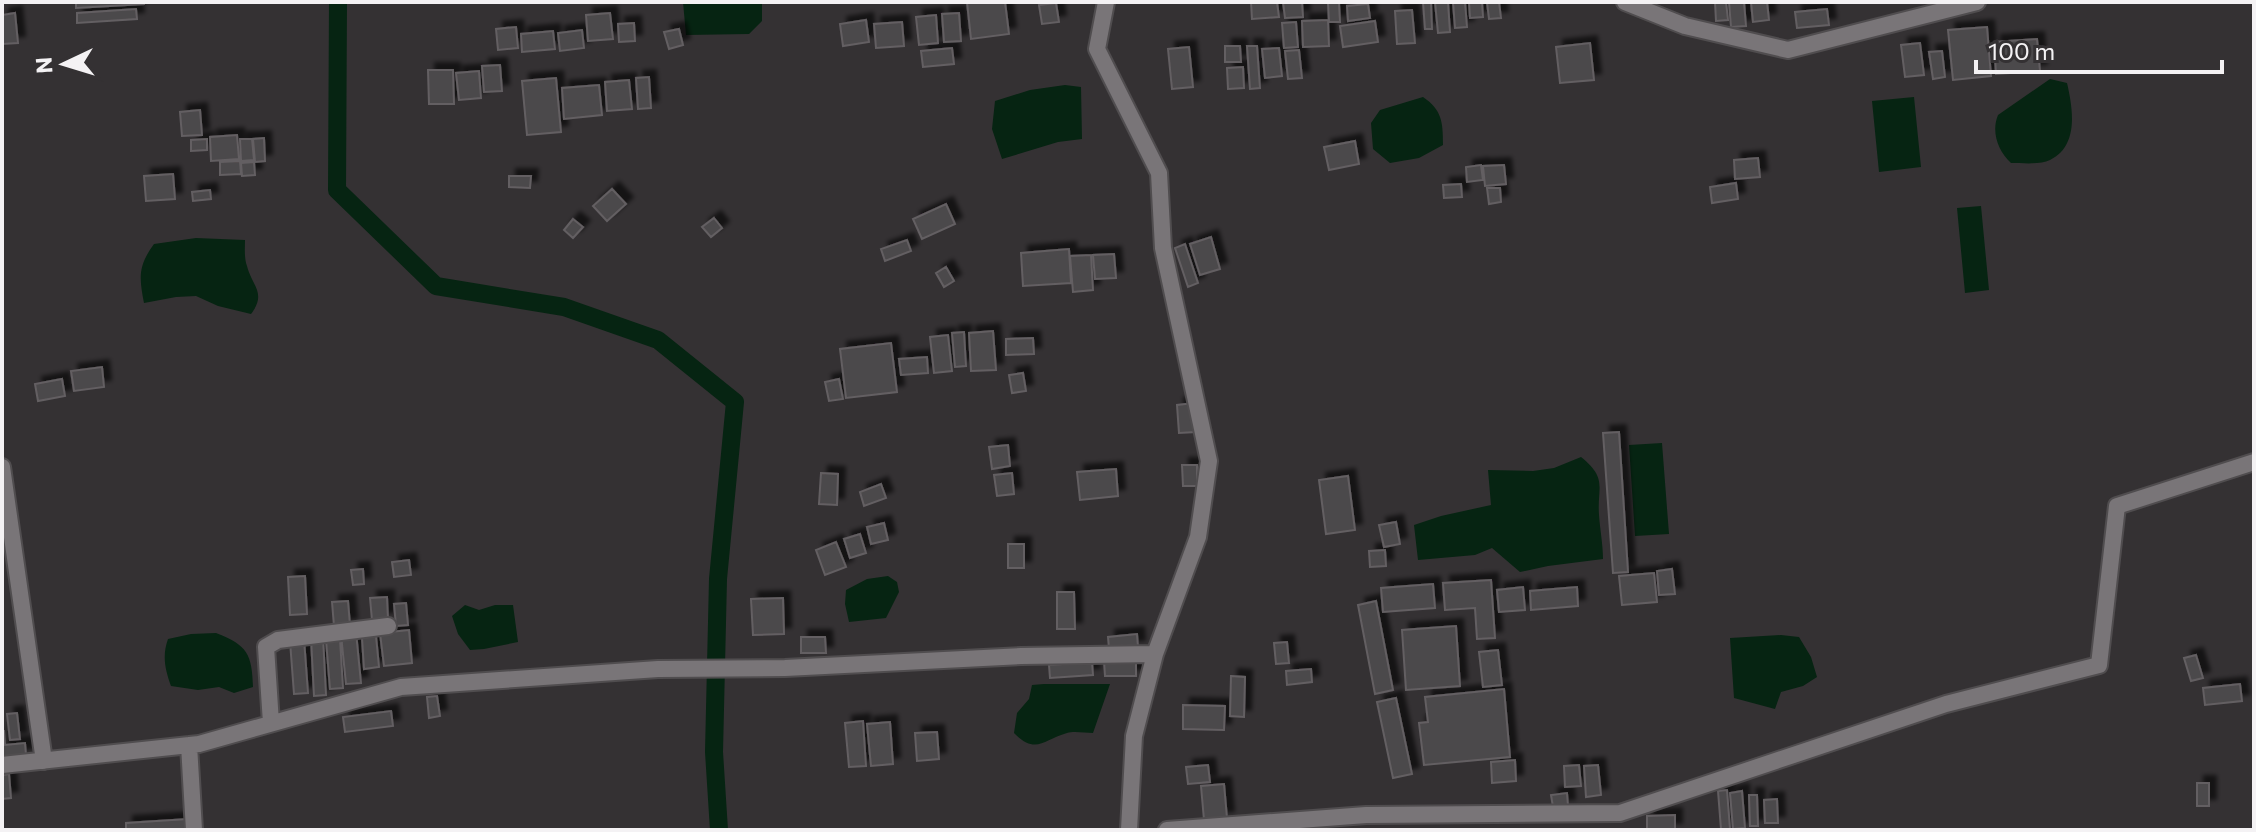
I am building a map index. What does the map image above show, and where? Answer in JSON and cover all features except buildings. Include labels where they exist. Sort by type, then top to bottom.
[{"type":"street","points":[[1106,2],[1097,49],[1159,173],[1163,248],[1209,461],[1198,537],[1155,654],[1134,736],[1129,830]]},
{"type":"street","points":[[1625,2],[1685,26],[1788,50],[1977,2]]},
{"type":"street","points":[[1167,830],[1366,815],[1620,813],[1946,704],[2099,665],[2117,506],[2254,462]]},
{"type":"street","points":[[2,467],[44,761]]},
{"type":"street","points":[[271,723],[266,647],[278,640],[388,626]]},
{"type":"street","points":[[2,765],[189,745],[401,687],[658,669],[785,668],[1021,656],[1155,654]]},
{"type":"street","points":[[189,745],[194,830]]},
{"type":"shaded area","points":[[683,2],[762,2],[762,21],[749,34],[686,35]]},
{"type":"shaded area","points":[[2050,79],[2067,83],[2072,126],[2066,146],[2046,162],[2011,163],[1997,141],[1995,128],[1998,115]]},
{"type":"shaded area","points":[[1065,85],[1081,87],[1082,139],[1058,142],[1002,159],[992,129],[995,101],[1030,90]]},
{"type":"shaded area","points":[[1423,97],[1440,117],[1443,145],[1419,158],[1390,163],[1373,149],[1371,123],[1380,110]]},
{"type":"shaded area","points":[[1914,97],[1921,167],[1879,172],[1872,101]]},
{"type":"shaded area","points":[[1981,206],[1989,290],[1965,293],[1957,208]]},
{"type":"shaded area","points":[[196,238],[245,240],[246,263],[258,295],[251,314],[218,306],[196,296],[144,303],[141,272],[154,244]]},
{"type":"shaded area","points":[[1662,443],[1669,534],[1635,536],[1629,445]]},
{"type":"shaded area","points":[[1581,457],[1598,477],[1603,559],[1520,572],[1492,548],[1475,555],[1418,560],[1414,525],[1491,505],[1488,470],[1533,471],[1554,468]]},
{"type":"shaded area","points":[[888,576],[897,582],[899,592],[886,618],[849,622],[846,590],[867,579]]},
{"type":"shaded area","points":[[465,605],[479,610],[495,605],[513,605],[518,642],[470,650],[458,634],[452,616]]},
{"type":"shaded area","points":[[216,633],[235,642],[246,652],[253,687],[234,693],[219,687],[198,690],[171,686],[165,662],[168,639]]},
{"type":"shaded area","points":[[1799,637],[1811,657],[1817,677],[1803,686],[1781,692],[1775,709],[1734,698],[1730,638]]},
{"type":"shaded area","points":[[1110,684],[1093,733],[1070,732],[1034,745],[1014,733],[1017,713],[1029,699],[1032,685]]},
{"type":"waterway","points":[[338,2],[337,190],[436,286],[564,307],[658,340],[735,402],[718,579],[714,752],[719,830]]}]
